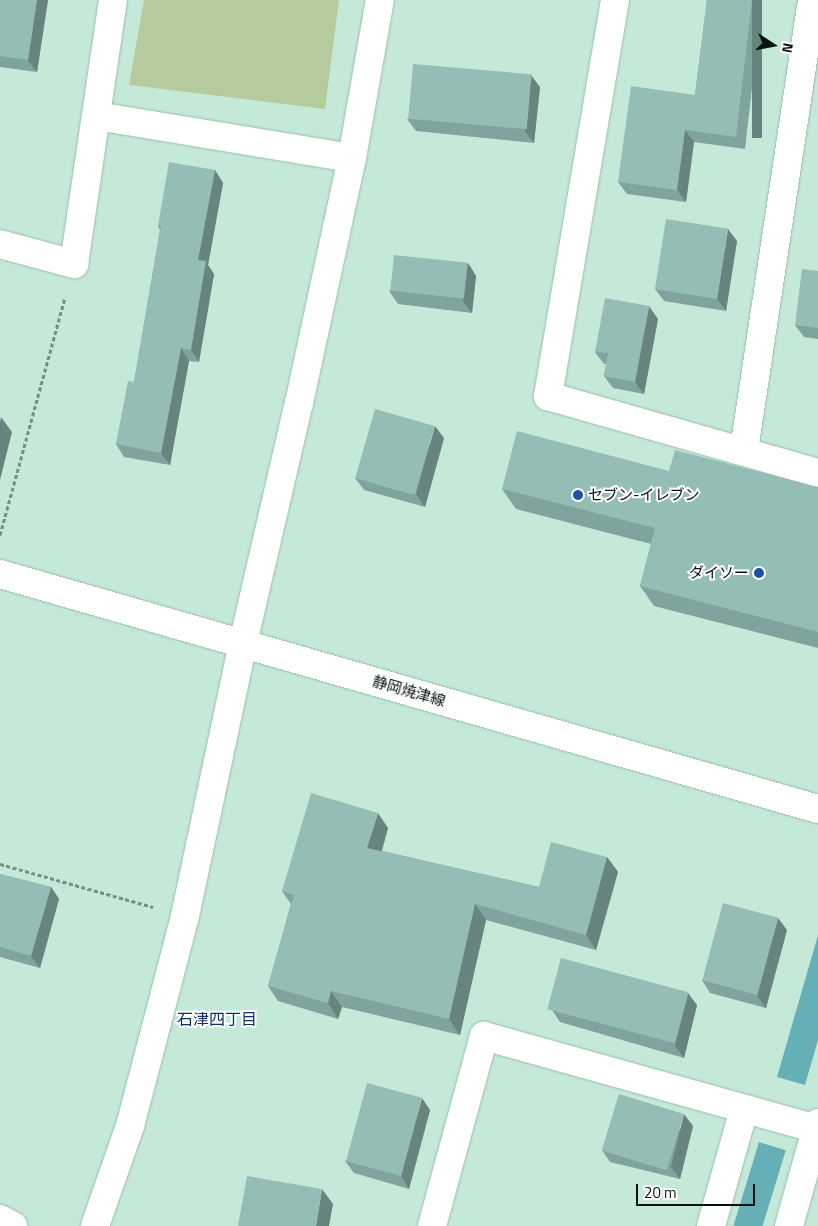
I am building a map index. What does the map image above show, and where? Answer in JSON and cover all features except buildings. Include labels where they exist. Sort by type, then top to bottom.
[{"type":"street","points":[[0,244],[74,264],[98,116],[113,0]]},
{"type":"street","points":[[95,1226],[130,1126],[185,916],[243,643],[299,403],[352,158],[380,0]]},
{"type":"street","points":[[615,0],[548,396],[744,450],[818,473]]},
{"type":"street","points":[[744,450],[812,0]]},
{"type":"street","points":[[98,116],[352,158]]},
{"type":"street","name":"静岡焼津線","points":[[0,574],[818,809]]},
{"type":"street","points":[[432,1226],[484,1036],[744,1109],[818,1127],[789,1226]]},
{"type":"street","points":[[711,1226],[744,1109]]},
{"type":"street","points":[[0,1219],[13,1226]]},
{"type":"path","points":[[0,536],[74,264]]},
{"type":"path","points":[[0,864],[185,916]]},
{"type":"green space","points":[[144,0],[339,0],[325,109],[129,85]]},
{"type":"water","points":[[818,935],[818,1040],[805,1085],[777,1077]]},
{"type":"water","points":[[759,1142],[786,1150],[763,1226],[734,1225]]},
{"type":"place","name":"セブン-イレブン","points":[[578,495]]},
{"type":"place","name":"ダイソー","points":[[759,573]]},
{"type":"district","name":"石津四丁目","points":[[217,1019]]}]
